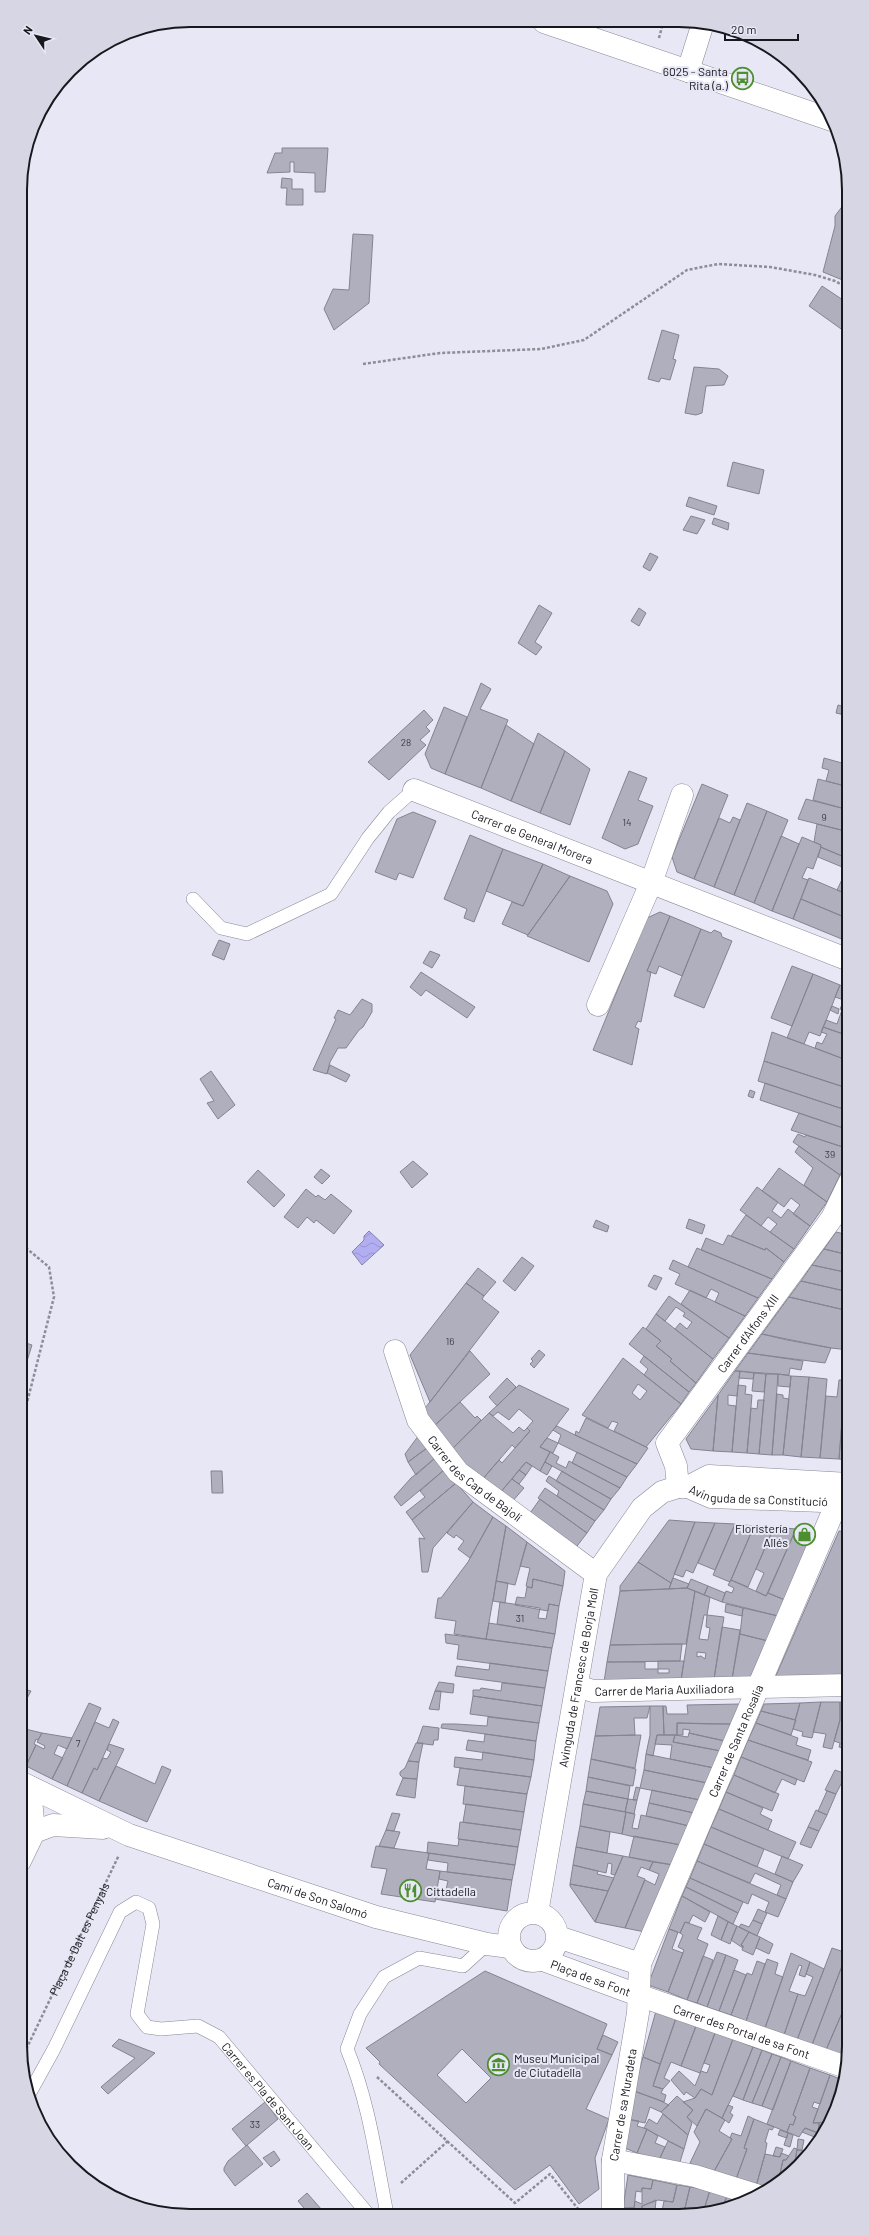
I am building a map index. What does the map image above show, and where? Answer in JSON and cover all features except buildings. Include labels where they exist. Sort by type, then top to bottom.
[{"type":"street","points":[[559,27],[825,118]]},
{"type":"street","points":[[688,71],[701,28]]},
{"type":"street","name":"Carrer de General Morera","points":[[414,790],[842,957]]},
{"type":"street","points":[[598,1005],[651,883],[682,795]]},
{"type":"street","name":"Carrer d'Alfons XIII","points":[[683,1487],[667,1443],[841,1220]]},
{"type":"street","name":"Carrer des Cap de Bajolí","points":[[395,1351],[418,1420],[458,1472],[596,1574]]},
{"type":"street","name":"Avinguda de sa Constitució","points":[[683,1487],[711,1497],[842,1496]]},
{"type":"street","name":"Avinguda de Francesc de Borja Moll","points":[[537,1913],[596,1574],[642,1508],[662,1492],[683,1487]]},
{"type":"street","name":"Carrer de Santa Rosalia","points":[[638,1996],[640,1964],[759,1688],[842,1505]]},
{"type":"street","name":"Carrer de Maria Auxiliadora","points":[[577,1686],[593,1691],[842,1685]]},
{"type":"street","points":[[27,1790],[121,1832]]},
{"type":"street","points":[[27,1802],[34,1832],[27,1846]]},
{"type":"street","points":[[34,1832],[53,1825],[121,1832]]},
{"type":"street","name":"Camí de Son Salomó","points":[[121,1832],[376,1917],[487,1944],[510,1947]]},
{"type":"street","points":[[537,1913],[545,1916],[552,1921],[558,1937],[553,1952],[543,1960],[530,1961],[521,1958],[510,1947],[509,1937],[515,1921],[521,1916],[537,1913]]},
{"type":"street","points":[[558,1937],[640,1964]]},
{"type":"street","name":"Plaça de sa Font","points":[[543,1960],[638,1996]]},
{"type":"street","name":"Carrer des Portal de sa Font","points":[[638,1996],[841,2064]]},
{"type":"street","name":"Carrer de sa Muradeta","points":[[613,2209],[613,2160],[638,2013],[638,1996]]},
{"type":"street","points":[[613,2160],[694,2176],[749,2193]]},
{"type":"lane","points":[[193,899],[221,928],[247,934],[331,894],[388,812],[414,790]]},
{"type":"lane","name":"Carrer es Pla de Sant Joan","points":[[33,2087],[54,2049],[120,1912],[136,1902],[149,1908],[153,1924],[137,2014],[147,2027],[161,2029],[198,2026],[219,2037],[364,2209]]},
{"type":"lane","points":[[386,2209],[369,2119],[358,2076],[347,2049],[360,2014],[384,1977],[419,1958],[463,1966],[487,1944]]},
{"type":"path","points":[[363,364],[440,353],[541,349],[584,340],[686,270],[718,264],[770,267],[815,275],[835,281],[842,285]]},
{"type":"path","points":[[27,1249],[49,1267],[54,1297],[27,1403]]},
{"type":"path","name":"Plaça de Dalt es Penyals","points":[[27,2047],[121,1832]]},
{"type":"path","points":[[375,2075],[515,2203],[550,2174],[578,2209]]},
{"type":"path","points":[[384,2198],[448,2141]]},
{"type":"water","points":[[369,1231],[384,1245],[362,1265],[352,1252],[364,1240],[364,1236]]},
{"type":"place","name":"6025 - Santa Rita (a.)","points":[[743,78]]},
{"type":"place","name":"Floristería Allés","points":[[804,1535]]},
{"type":"place","name":"Cittadella","points":[[410,1891]]},
{"type":"place","name":"Museu Municipal de Ciutadella","points":[[499,2065]]}]
